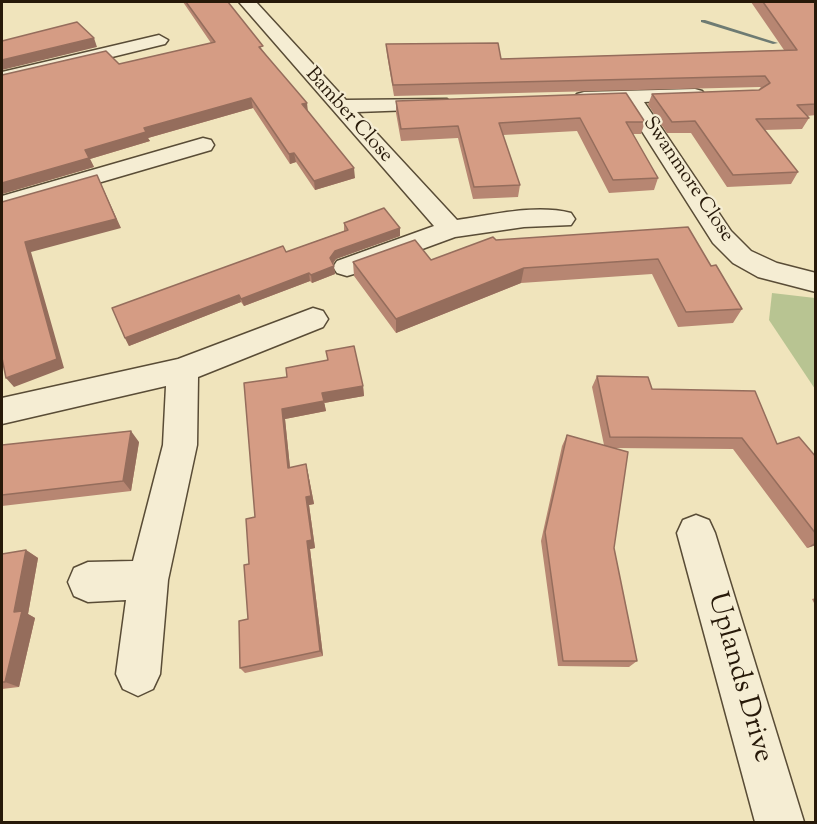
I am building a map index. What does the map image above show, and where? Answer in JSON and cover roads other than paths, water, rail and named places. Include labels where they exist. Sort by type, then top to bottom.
[{"type":"street","name":"Bamber Close","points":[[247,2],[450,229]]},
{"type":"street","points":[[2,78],[159,40]]},
{"type":"street","points":[[561,99],[720,94]]},
{"type":"street","name":"Swanmore Close","points":[[630,97],[722,237],[742,257],[768,270],[816,283]]},
{"type":"street","points":[[340,106],[456,103]]},
{"type":"street","points":[[2,204],[164,168],[203,145]]},
{"type":"street","points":[[347,267],[450,229],[524,219],[562,219]]},
{"type":"street","points":[[2,411],[182,370],[313,320]]},
{"type":"street","points":[[138,674],[148,580],[180,444],[182,370]]},
{"type":"street","name":"Uplands Drive","points":[[696,533],[780,822]]},
{"type":"street","points":[[88,582],[148,580]]},
{"type":"waterway","points":[[703,21],[775,43]]}]
